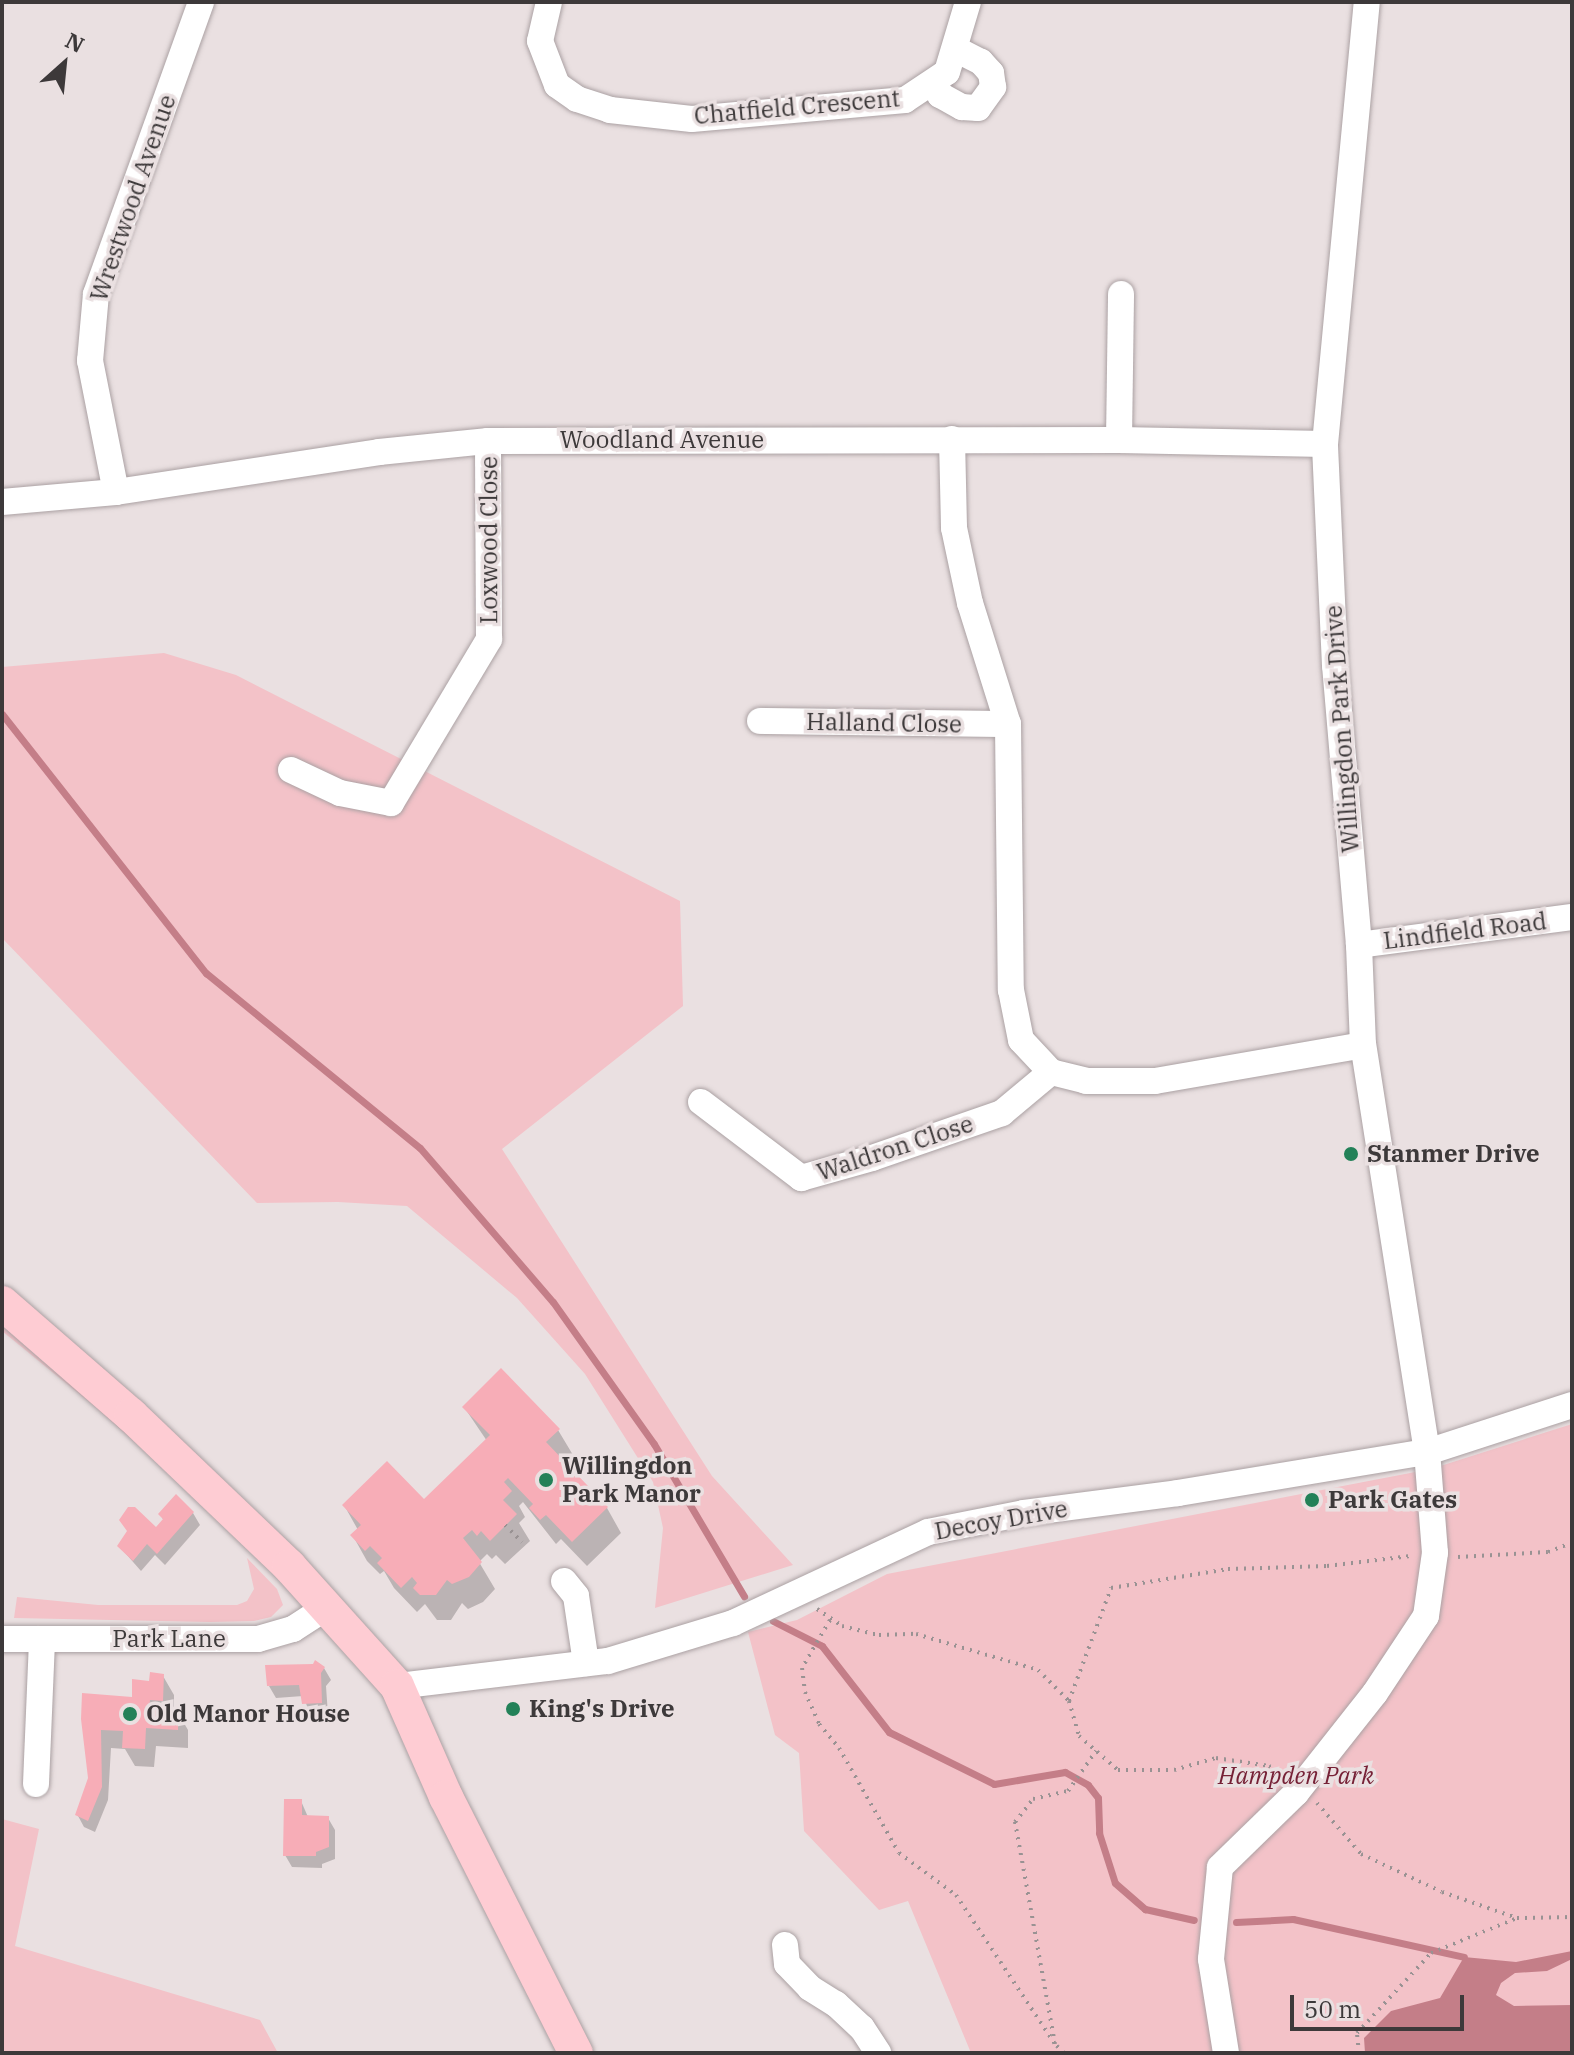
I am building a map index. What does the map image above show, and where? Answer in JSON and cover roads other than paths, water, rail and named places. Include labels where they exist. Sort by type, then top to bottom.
[{"type":"main road","points":[[2,1303],[131,1415],[289,1566],[397,1686],[446,1797],[576,2053]]},
{"type":"street","name":"Wrestwood Avenue","points":[[116,492],[90,361],[96,294],[201,2]]},
{"type":"street","name":"Chatfield Crescent","points":[[549,2],[540,41],[557,85],[577,99],[610,110],[692,119],[804,112],[905,100],[935,82]]},
{"type":"street","points":[[955,49],[981,62],[991,73],[993,87],[978,108],[962,107],[940,95],[935,82],[947,72],[968,2]]},
{"type":"street","name":"Willingdon Park Drive","points":[[1226,2053],[1211,1959],[1220,1867],[1304,1784],[1375,1693],[1426,1616],[1435,1553],[1427,1452],[1363,1045],[1359,945],[1335,666],[1325,444],[1367,2]]},
{"type":"street","points":[[1119,440],[1121,294]]},
{"type":"street","name":"Woodland Avenue","points":[[2,502],[116,492],[379,452],[488,441],[952,439],[1325,444]]},
{"type":"street","points":[[952,439],[954,528],[970,603],[1008,724],[1011,990],[1021,1040],[1051,1072],[1086,1081],[1155,1081],[1363,1045]]},
{"type":"street","name":"Loxwood Close","points":[[291,770],[340,793],[391,803],[489,639],[488,441]]},
{"type":"street","name":"Halland Close","points":[[760,721],[1008,724]]},
{"type":"street","name":"Lindfield Road","points":[[1359,945],[1572,917]]},
{"type":"street","name":"Waldron Close","points":[[701,1102],[801,1178],[872,1158],[1002,1113],[1051,1072]]},
{"type":"street","name":"Decoy Drive","points":[[397,1686],[608,1661],[733,1623],[928,1532],[1024,1513],[1178,1493],[1427,1452],[1572,1405]]},
{"type":"street","points":[[564,1581],[576,1596],[586,1663]]},
{"type":"street","name":"Park Lane","points":[[2,1639],[258,1639],[293,1629],[327,1607]]},
{"type":"street","points":[[36,1784],[42,1639]]},
{"type":"street","points":[[785,1945],[787,1964],[810,1988],[836,2004],[862,2028],[878,2053]]},
{"type":"waterway","points":[[2,714],[206,973],[420,1148],[553,1302],[654,1444],[744,1596]]},
{"type":"waterway","points":[[773,1621],[822,1646],[889,1732],[994,1784],[1065,1772],[1088,1785],[1098,1798],[1099,1833],[1115,1883],[1145,1909],[1194,1920]]},
{"type":"waterway","points":[[1236,1922],[1293,1919],[1464,1957]]},
{"type":"place","name":"Stanmer Drive","points":[[1351,1154]]},
{"type":"place","name":"Willingdon Park Manor","points":[[546,1480]]},
{"type":"place","name":"Park Gates","points":[[1312,1500]]},
{"type":"place","name":"King's Drive","points":[[513,1709]]},
{"type":"place","name":"Old Manor House","points":[[130,1714]]},
{"type":"park label","name":"Hampden Park","points":[[1296,1776]]}]
